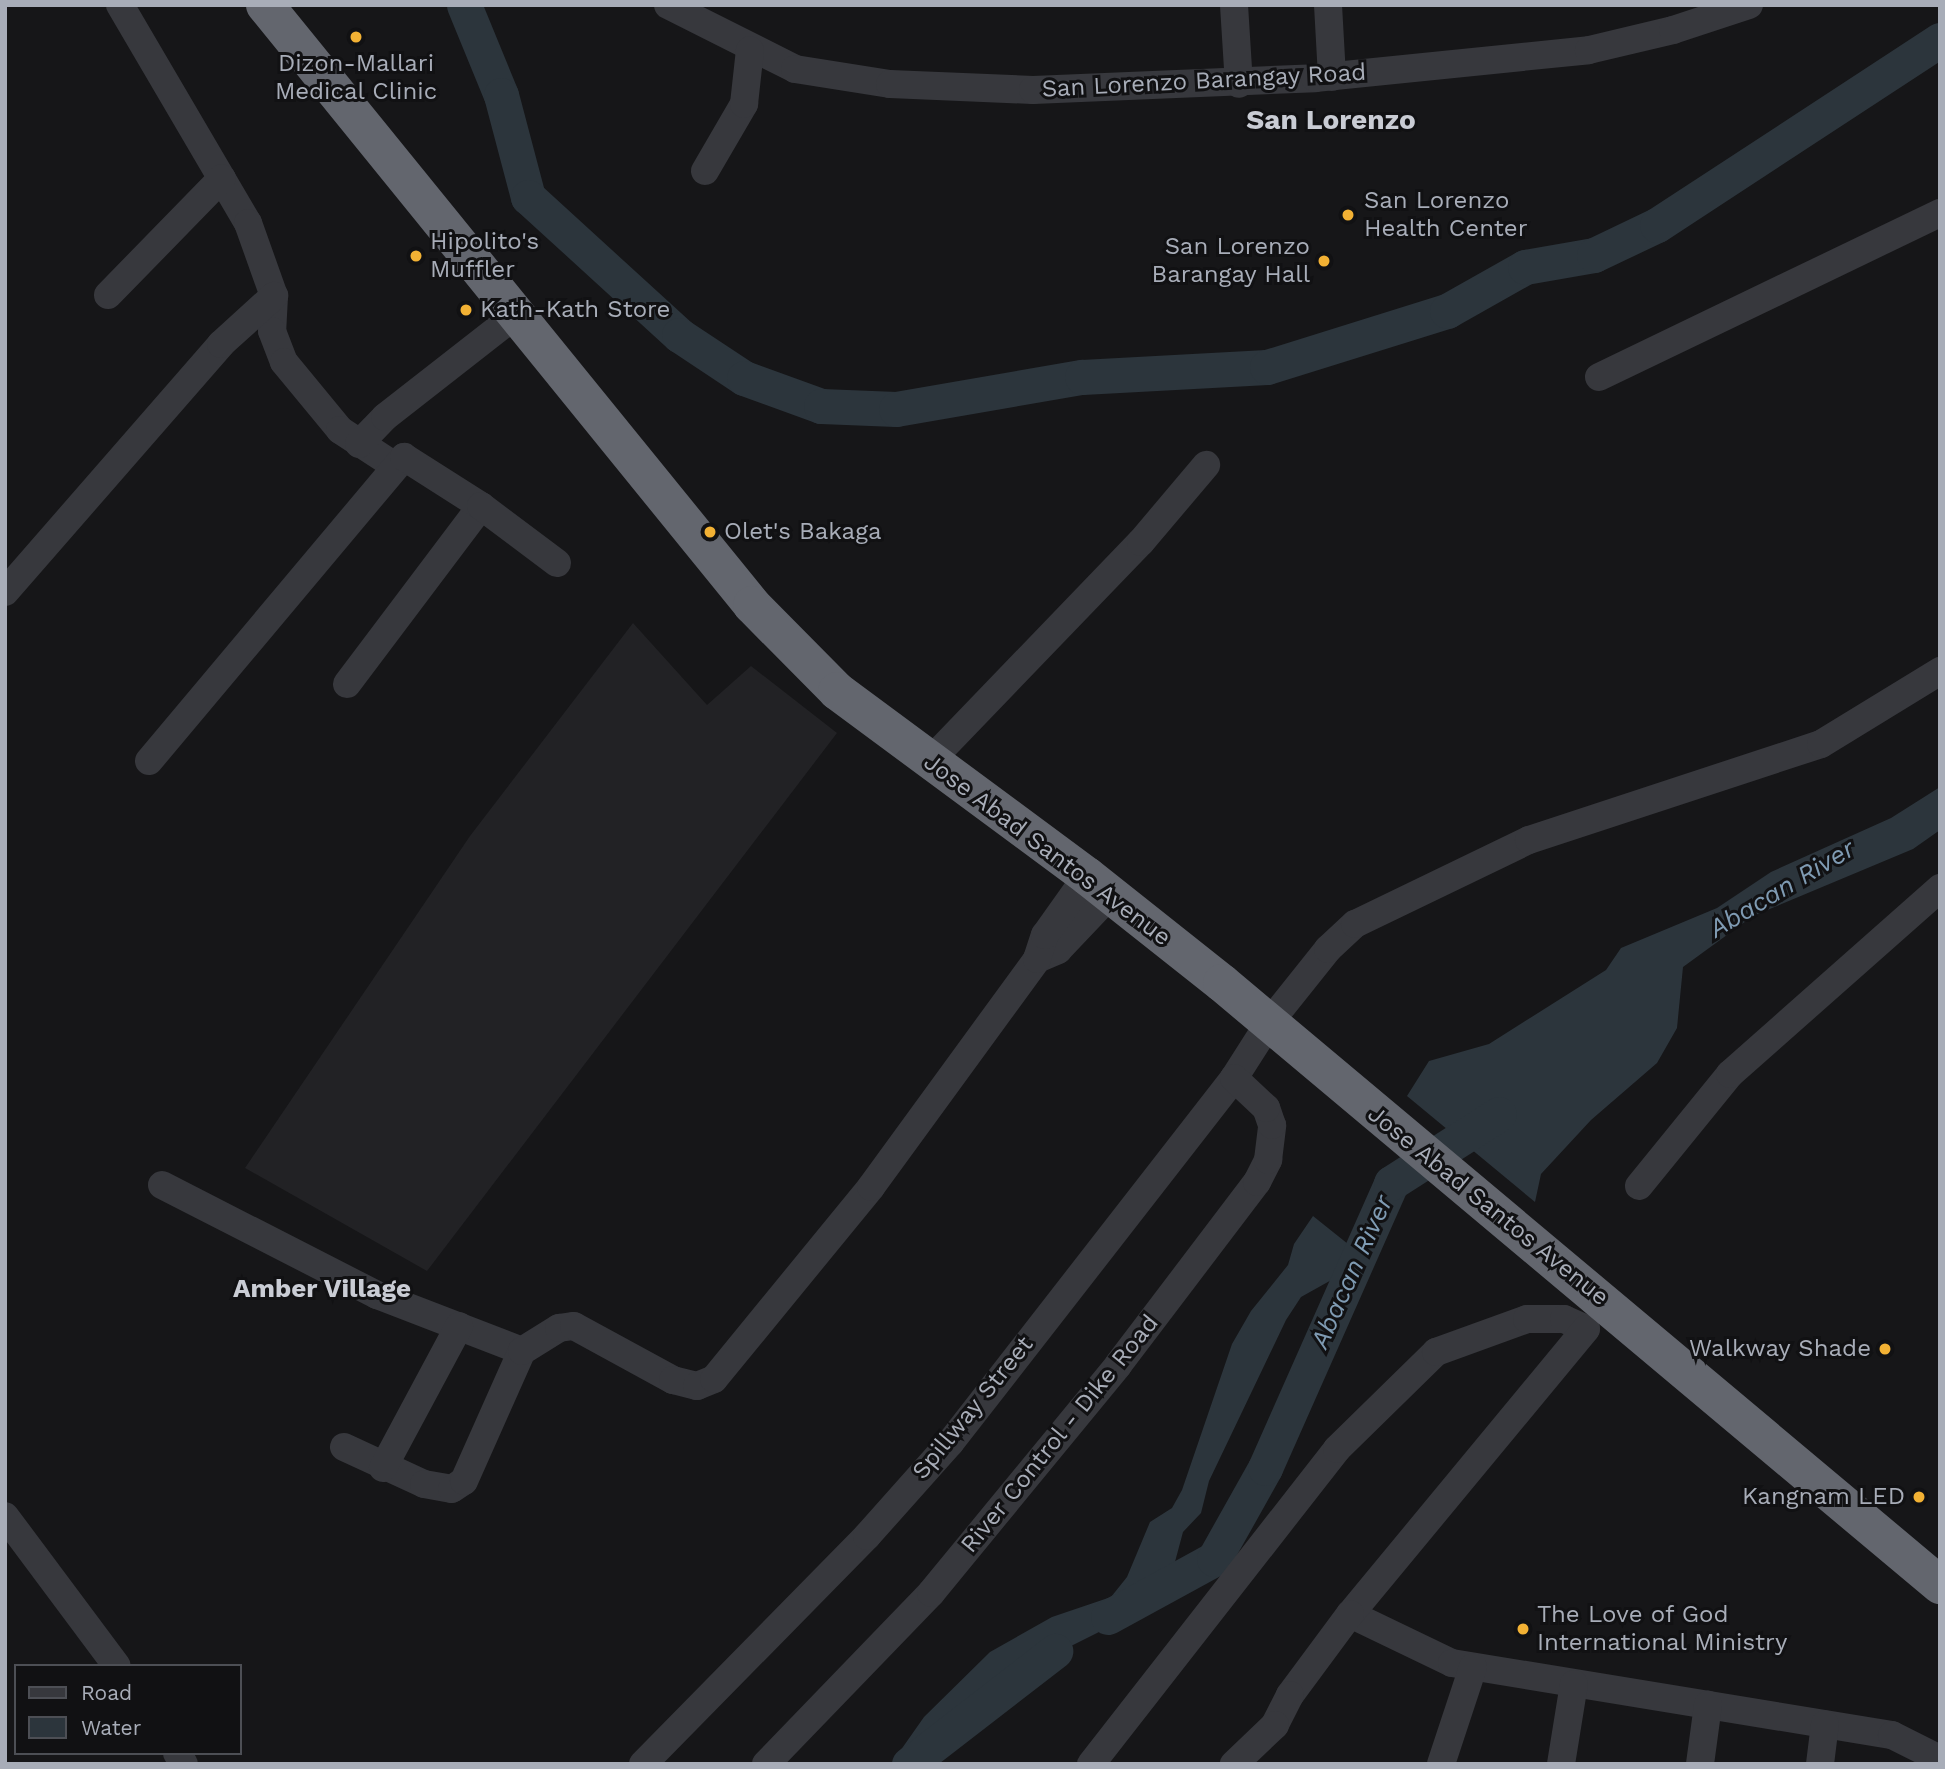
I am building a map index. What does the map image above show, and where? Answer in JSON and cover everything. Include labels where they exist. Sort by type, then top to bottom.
[{"type":"highway","name":"Jose Abad Santos Avenue","points":[[265,5],[783,638],[837,691],[1099,885],[1688,1371],[1940,1585]]},
{"type":"street","points":[[120,5],[248,223],[274,296],[272,331],[284,362],[323,414],[359,444],[395,466]]},
{"type":"street","name":"San Lorenzo Barangay Road","points":[[668,5],[750,50],[795,68],[890,84],[968,90],[1238,84],[1589,50],[1673,30],[1749,5]]},
{"type":"street","points":[[1234,5],[1238,84]]},
{"type":"street","points":[[1328,5],[1332,77]]},
{"type":"street","points":[[705,171],[744,104],[750,50]]},
{"type":"street","points":[[108,295],[222,178]]},
{"type":"street","points":[[1599,377],[1940,213]]},
{"type":"street","points":[[5,592],[221,344],[274,296]]},
{"type":"street","points":[[359,444],[385,417],[517,314]]},
{"type":"street","points":[[149,761],[348,529],[404,457],[416,461],[481,506],[557,563]]},
{"type":"street","points":[[930,761],[1141,542],[1206,465]]},
{"type":"street","points":[[347,684],[481,506]]},
{"type":"street","name":"Spillway Street","points":[[643,1764],[867,1536],[950,1443],[1234,1078],[1276,1030],[1328,949],[1355,924],[1529,840],[1821,744],[1940,671]]},
{"type":"street","points":[[344,1447],[383,1468],[452,1489],[464,1480],[522,1351],[544,1335],[573,1326],[673,1380],[697,1386],[713,1379],[871,1187],[1037,959],[1045,935],[1099,885]]},
{"type":"street","points":[[1639,1186],[1730,1074],[1940,888]]},
{"type":"street","name":"River Control - Dike Road","points":[[766,1764],[931,1593],[1118,1364],[1257,1181],[1268,1160],[1272,1125],[1266,1108],[1234,1078]]},
{"type":"street","points":[[162,1185],[377,1295],[522,1351]]},
{"type":"street","points":[[1091,1764],[1337,1449],[1436,1352],[1527,1319],[1564,1319],[1586,1329],[1350,1614],[1290,1695],[1275,1725],[1234,1764]]},
{"type":"street","points":[[383,1468],[459,1326]]},
{"type":"street","points":[[5,1517],[115,1664]]},
{"type":"street","points":[[1350,1614],[1452,1663],[1892,1735],[1940,1759]]},
{"type":"street","points":[[1441,1764],[1473,1667]]},
{"type":"street","points":[[1561,1764],[1574,1684]]},
{"type":"street","points":[[1700,1764],[1708,1705]]},
{"type":"street","points":[[1820,1764],[1825,1724]]},
{"type":"shaded area","points":[[633,623],[707,705],[751,666],[837,733],[427,1271],[245,1168],[470,836]]},
{"type":"water","points":[[1940,787],[1940,830],[1913,849],[1753,916],[1683,967],[1677,1028],[1657,1063],[1591,1120],[1541,1174],[1535,1202],[1407,1096],[1429,1061],[1489,1044],[1606,970],[1621,948],[1717,908],[1771,872],[1891,818]]},
{"type":"water","points":[[1313,1216],[1368,1260],[1354,1274],[1335,1278],[1301,1297],[1286,1320],[1209,1481],[1201,1513],[1183,1532],[1172,1573],[1113,1625],[1059,1652],[1039,1669],[953,1715],[926,1764],[891,1764],[924,1717],[990,1652],[1052,1617],[1111,1597],[1127,1577],[1150,1522],[1172,1508],[1182,1490],[1232,1344],[1251,1311],[1288,1265],[1294,1244]]},
{"type":"waterway","points":[[464,5],[501,95],[528,197],[679,335],[744,378],[821,406],[896,409],[1082,377],[1267,367],[1447,311],[1525,267],[1594,255],[1657,225],[1940,40]]},
{"type":"waterway","name":"Abacan River","points":[[1108,1617],[1214,1559],[1265,1468],[1391,1183],[1499,1114]]},
{"type":"waterway","name":"Abacan River","points":[[909,1764],[1055,1651]]},
{"type":"place","name":"Dizon-Mallari Medical Clinic","points":[[356,37]]},
{"type":"place","name":"San Lorenzo Health Center","points":[[1348,215]]},
{"type":"place","name":"Hipolito's Muffler","points":[[416,256]]},
{"type":"place","name":"San Lorenzo Barangay Hall","points":[[1324,261]]},
{"type":"place","name":"Kath-Kath Store","points":[[466,310]]},
{"type":"place","name":"Olet's Bakaga","points":[[710,532]]},
{"type":"place","name":"Walkway Shade","points":[[1885,1349]]},
{"type":"place","name":"Kangnam LED","points":[[1919,1497]]},
{"type":"place","name":"The Love of God International Ministry","points":[[1523,1629]]},
{"type":"district","name":"San Lorenzo","points":[[1331,120]]},
{"type":"district","name":"Amber Village","points":[[322,1289]]}]
